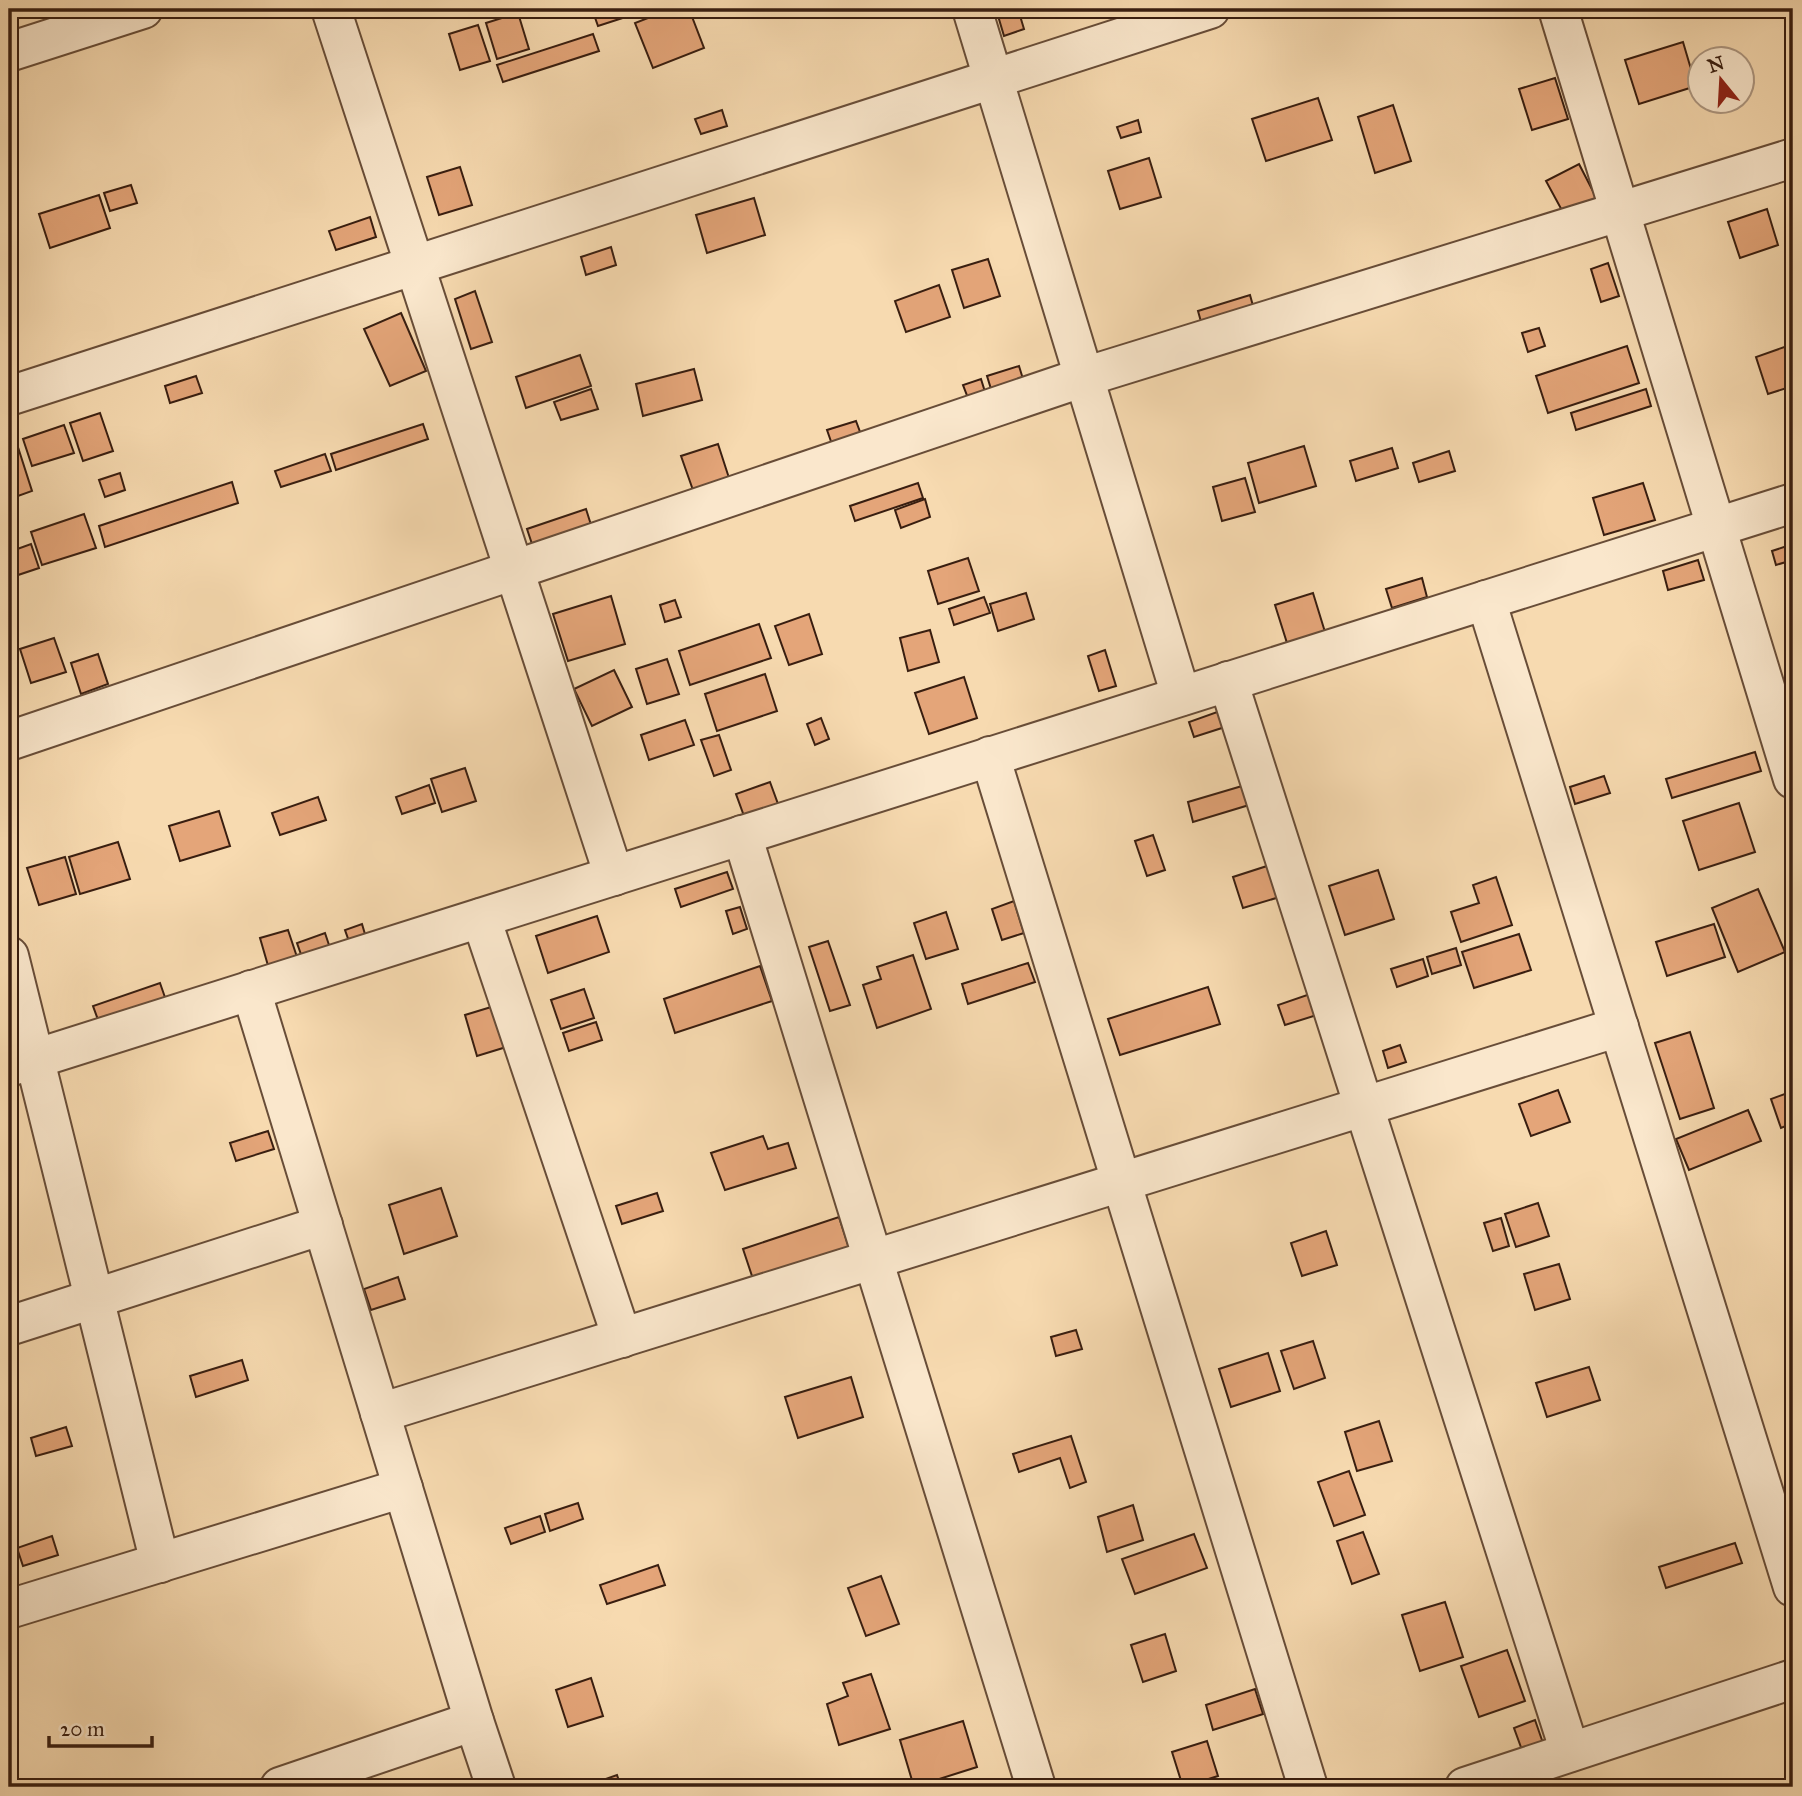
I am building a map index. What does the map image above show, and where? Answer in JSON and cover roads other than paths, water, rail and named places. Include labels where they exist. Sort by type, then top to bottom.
[{"type":"street","points":[[9,52],[142,9]]},
{"type":"street","points":[[331,9],[614,876]]},
{"type":"street","points":[[972,9],[1181,696]]},
{"type":"street","points":[[9,396],[1209,9]]},
{"type":"street","points":[[1558,9],[1793,779]]},
{"type":"street","points":[[9,741],[1084,377],[1793,158]]},
{"type":"street","points":[[22,1063],[1793,503]]},
{"type":"street","points":[[1486,600],[1793,1587]]},
{"type":"street","points":[[1228,681],[1570,1752]]},
{"type":"street","points":[[990,756],[1308,1787]]},
{"type":"street","points":[[742,835],[1036,1787]]},
{"type":"street","points":[[481,918],[622,1338]]},
{"type":"street","points":[[9,956],[22,1063],[94,1298],[160,1563]]},
{"type":"street","points":[[251,990],[496,1787]]},
{"type":"street","points":[[380,1413],[1619,1027]]},
{"type":"street","points":[[9,1326],[323,1225]]},
{"type":"street","points":[[9,1609],[403,1488]]},
{"type":"street","points":[[1465,1787],[1793,1679]]},
{"type":"street","points":[[280,1787],[474,1721]]}]
